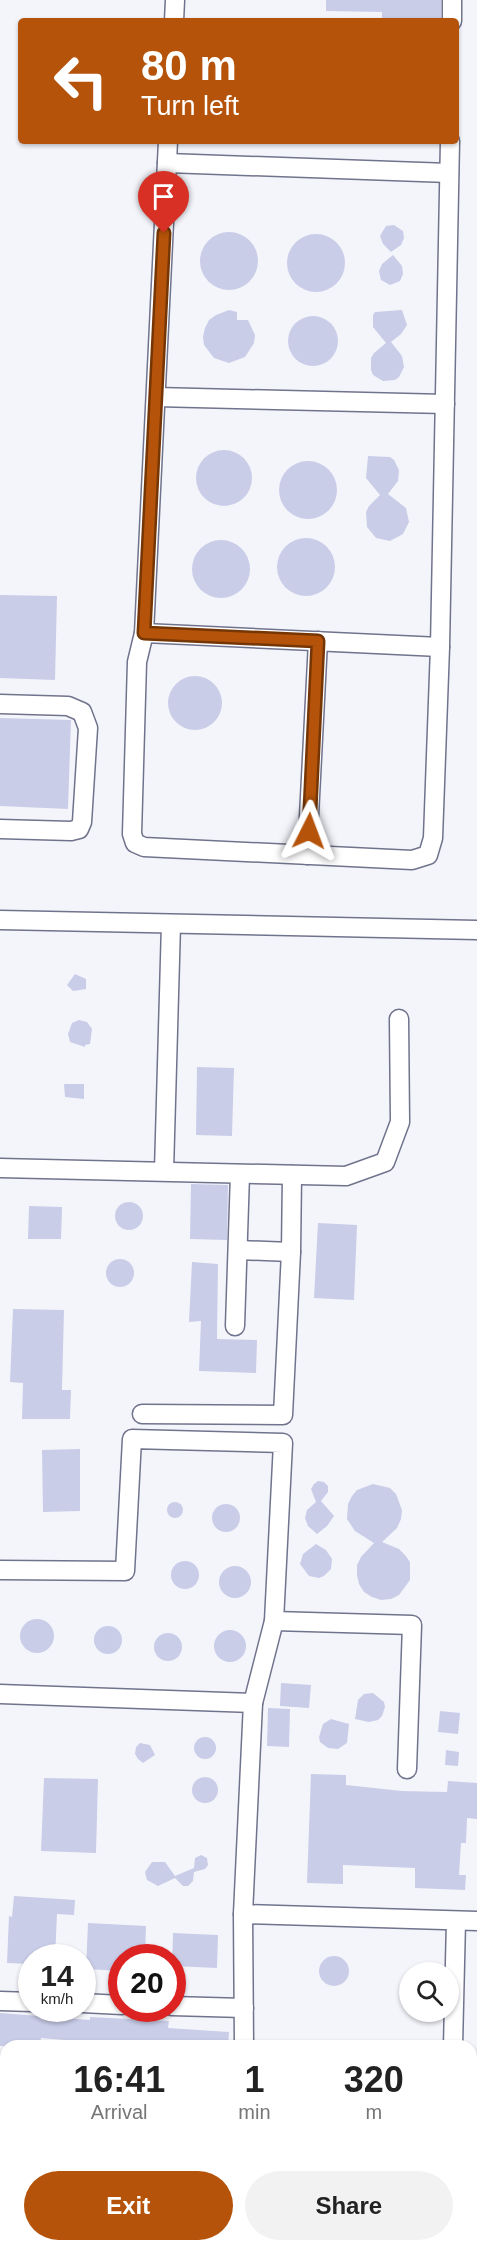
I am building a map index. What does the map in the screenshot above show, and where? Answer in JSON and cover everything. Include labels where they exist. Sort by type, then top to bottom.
[{"type":"street","points":[[174,18],[175,0]]},
{"type":"street","points":[[452,0],[452,18]]},
{"type":"street","points":[[168,144],[144,633],[138,662],[132,834],[135,843],[144,847],[412,861],[428,855],[433,838],[440,647],[450,144]]},
{"type":"street","points":[[167,163],[449,173]]},
{"type":"street","points":[[156,397],[445,404]]},
{"type":"street","points":[[144,633],[440,647]]},
{"type":"street","points":[[308,855],[318,641]]},
{"type":"street","points":[[0,704],[68,706],[82,712],[88,728],[82,822],[79,829],[71,831],[0,830]]},
{"type":"street","points":[[0,920],[477,930]]},
{"type":"street","points":[[164,1171],[171,924]]},
{"type":"street","points":[[0,1168],[346,1176],[385,1162],[400,1122],[399,1019]]},
{"type":"street","points":[[235,1326],[240,1174]]},
{"type":"street","points":[[142,1414],[283,1416],[291,1252],[292,1175]]},
{"type":"street","points":[[238,1250],[291,1252]]},
{"type":"street","points":[[0,1570],[125,1571],[132,1439],[284,1443],[274,1621],[253,1703],[243,1914],[244,2040]]},
{"type":"street","points":[[274,1621],[412,1625],[407,1769]]},
{"type":"street","points":[[0,1694],[253,1703]]},
{"type":"street","points":[[243,1914],[477,1922]]},
{"type":"street","points":[[453,2040],[456,1921]]},
{"type":"street","points":[[0,2001],[18,2002]]},
{"type":"street","points":[[186,2006],[244,2008]]},
{"type":"building","points":[[326,0],[441,0],[441,18],[382,18],[382,12],[326,11]]},
{"type":"building","points":[[394,225],[403,231],[404,238],[401,245],[391,252],[383,244],[380,236],[386,226]]},
{"type":"building","points":[[229,232],[245,237],[253,245],[258,261],[253,277],[245,285],[229,290],[213,285],[205,277],[200,261],[205,245],[213,237]]},
{"type":"building","points":[[316,234],[332,239],[340,247],[345,263],[340,279],[332,287],[316,292],[300,287],[292,279],[287,263],[292,247],[300,239]]},
{"type":"building","points":[[393,255],[402,266],[403,274],[400,281],[390,285],[381,280],[379,271],[382,264]]},
{"type":"building","points":[[229,310],[237,312],[237,320],[248,320],[255,335],[254,343],[245,357],[229,363],[214,358],[204,345],[203,337],[209,320]]},
{"type":"building","points":[[402,310],[407,325],[391,342],[402,356],[404,367],[395,380],[383,381],[373,375],[371,370],[371,358],[386,343],[373,327],[373,315],[375,312]]},
{"type":"building","points":[[308,316],[318,316],[331,323],[338,336],[338,346],[331,359],[318,366],[308,366],[299,362],[292,355],[288,346],[288,336],[292,327],[299,320]]},
{"type":"building","points":[[224,450],[235,452],[244,458],[250,467],[252,478],[250,489],[244,498],[235,504],[224,506],[213,504],[204,498],[198,489],[196,478],[198,467],[204,458],[213,452]]},
{"type":"building","points":[[368,456],[390,457],[399,470],[398,481],[388,494],[406,508],[409,522],[403,534],[390,541],[376,538],[367,527],[366,512],[380,495],[366,478]]},
{"type":"building","points":[[308,461],[324,466],[332,474],[337,490],[332,506],[324,514],[308,519],[292,514],[284,506],[279,490],[284,474],[292,466]]},
{"type":"building","points":[[306,538],[322,543],[330,551],[335,567],[330,583],[322,591],[306,596],[290,591],[282,583],[277,567],[282,551],[290,543]]},
{"type":"building","points":[[221,540],[237,545],[245,553],[250,569],[245,585],[237,593],[221,598],[205,593],[197,585],[192,569],[197,553],[205,545]]},
{"type":"building","points":[[0,595],[57,596],[55,680],[0,678]]},
{"type":"building","points":[[190,676],[200,676],[210,680],[218,688],[222,703],[218,718],[210,726],[200,730],[190,730],[180,726],[172,718],[168,708],[168,698],[172,688],[180,680]]},
{"type":"building","points":[[0,718],[71,720],[68,809],[0,806]]},
{"type":"building","points":[[75,974],[86,979],[86,989],[73,991],[67,985]]},
{"type":"building","points":[[79,1020],[87,1022],[92,1029],[90,1044],[85,1047],[70,1042],[68,1034],[72,1023]]},
{"type":"building","points":[[197,1067],[234,1068],[232,1136],[196,1135]]},
{"type":"building","points":[[64,1084],[84,1084],[84,1099],[65,1097]]},
{"type":"building","points":[[191,1184],[228,1185],[227,1240],[190,1239]]},
{"type":"building","points":[[129,1202],[139,1206],[143,1216],[139,1226],[129,1230],[119,1226],[115,1216],[119,1206]]},
{"type":"building","points":[[29,1206],[62,1207],[61,1239],[28,1239]]},
{"type":"building","points":[[318,1223],[357,1225],[354,1300],[314,1298]]},
{"type":"building","points":[[120,1259],[130,1263],[134,1273],[130,1283],[120,1287],[110,1283],[106,1273],[110,1263]]},
{"type":"building","points":[[192,1262],[218,1264],[217,1339],[257,1340],[256,1373],[199,1371],[201,1321],[189,1322]]},
{"type":"building","points":[[13,1309],[64,1310],[62,1390],[71,1390],[70,1419],[22,1419],[23,1383],[10,1382]]},
{"type":"building","points":[[80,1449],[80,1511],[43,1512],[42,1450]]},
{"type":"building","points":[[318,1481],[328,1486],[328,1492],[321,1501],[334,1516],[317,1534],[308,1526],[305,1518],[307,1510],[316,1502],[311,1489]]},
{"type":"building","points":[[373,1484],[390,1488],[396,1494],[402,1510],[397,1528],[382,1542],[399,1549],[405,1555],[410,1562],[410,1580],[399,1595],[391,1599],[381,1600],[372,1597],[364,1592],[359,1584],[357,1565],[374,1543],[355,1531],[347,1519],[348,1504],[352,1496],[357,1490]]},
{"type":"building","points":[[175,1502],[181,1504],[183,1510],[181,1516],[175,1518],[169,1516],[167,1510],[169,1504]]},
{"type":"building","points":[[226,1504],[236,1508],[240,1518],[236,1528],[226,1532],[216,1528],[212,1518],[216,1508]]},
{"type":"building","points":[[316,1544],[326,1550],[332,1559],[331,1569],[319,1578],[309,1576],[300,1564],[303,1554]]},
{"type":"building","points":[[185,1561],[195,1565],[199,1575],[195,1585],[185,1589],[175,1585],[171,1575],[175,1565]]},
{"type":"building","points":[[235,1566],[246,1571],[251,1582],[246,1593],[235,1598],[224,1593],[219,1582],[224,1571]]},
{"type":"building","points":[[37,1619],[49,1624],[54,1636],[49,1648],[37,1653],[25,1648],[20,1636],[25,1624]]},
{"type":"building","points":[[108,1626],[118,1630],[122,1640],[118,1650],[108,1654],[98,1650],[94,1640],[98,1630]]},
{"type":"building","points":[[230,1630],[241,1635],[246,1646],[241,1657],[230,1662],[219,1657],[214,1646],[219,1635]]},
{"type":"building","points":[[168,1633],[178,1637],[182,1647],[178,1657],[168,1661],[158,1657],[154,1647],[158,1637]]},
{"type":"building","points":[[281,1683],[311,1685],[309,1708],[280,1706]]},
{"type":"building","points":[[373,1693],[384,1702],[382,1716],[378,1720],[369,1722],[355,1719],[358,1700],[364,1694]]},
{"type":"building","points":[[268,1708],[290,1709],[289,1747],[267,1746]]},
{"type":"building","points":[[440,1711],[460,1713],[458,1734],[438,1732]]},
{"type":"building","points":[[331,1719],[349,1724],[347,1743],[338,1749],[328,1748],[320,1742],[319,1737],[323,1724]]},
{"type":"building","points":[[205,1737],[213,1740],[216,1748],[213,1756],[205,1759],[197,1756],[194,1748],[197,1740]]},
{"type":"building","points":[[140,1743],[150,1745],[155,1755],[143,1763],[135,1754],[136,1747]]},
{"type":"building","points":[[446,1750],[459,1752],[458,1766],[445,1765]]},
{"type":"building","points":[[311,1774],[346,1775],[346,1785],[402,1791],[447,1792],[448,1781],[477,1783],[477,1819],[467,1818],[466,1843],[461,1843],[459,1875],[466,1875],[465,1890],[415,1888],[415,1868],[343,1865],[343,1884],[307,1883]]},
{"type":"building","points":[[205,1777],[214,1781],[218,1790],[214,1799],[205,1803],[196,1799],[192,1790],[196,1781]]},
{"type":"building","points":[[44,1778],[98,1779],[96,1853],[41,1851]]},
{"type":"building","points":[[201,1855],[207,1858],[208,1865],[205,1869],[194,1872],[193,1881],[188,1886],[183,1886],[175,1878],[158,1886],[147,1880],[145,1872],[152,1862],[165,1862],[175,1876],[194,1868],[195,1858]]},
{"type":"building","points":[[14,1896],[75,1900],[74,1915],[57,1914],[56,1944],[18,1944],[18,1963],[7,1963],[9,1916],[12,1917]]},
{"type":"building","points":[[88,1923],[146,1926],[145,1944],[108,1944],[108,1970],[96,1970],[96,1944],[87,1944]]},
{"type":"building","points":[[173,1933],[218,1935],[217,1968],[186,1967],[186,1944],[173,1944]]},
{"type":"building","points":[[334,1956],[345,1960],[349,1971],[345,1982],[334,1986],[323,1982],[319,1971],[323,1960]]},
{"type":"building","points":[[0,2013],[18,2014],[18,2022],[96,2022],[96,2017],[108,2018],[108,2022],[169,2022],[168,2028],[229,2032],[228,2040],[41,2038],[41,2040],[0,2040]]},
{"type":"route","points":[[164,233],[144,633],[318,641],[309,831]]}]
